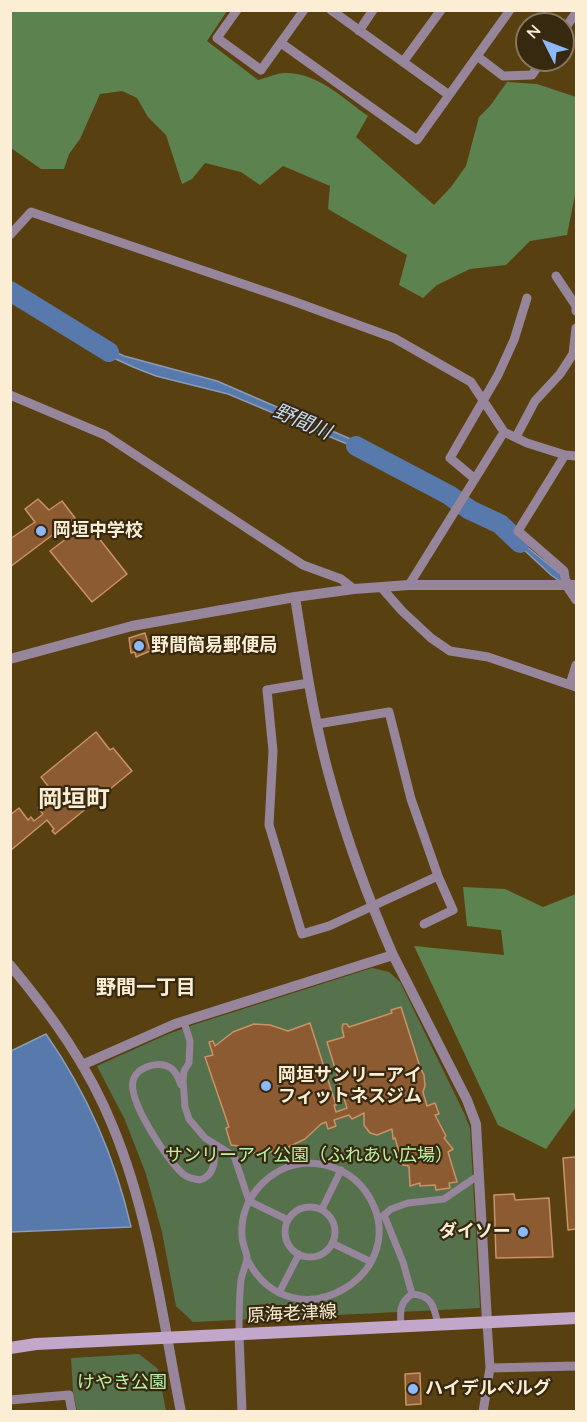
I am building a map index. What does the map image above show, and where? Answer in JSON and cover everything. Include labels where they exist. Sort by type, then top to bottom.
[{"type":"main road","name":"原海老津線","points":[[10,1348],[36,1344],[576,1318]]},
{"type":"street","points":[[237,10],[217,38],[261,70],[304,10]]},
{"type":"street","points":[[331,10],[449,95]]},
{"type":"street","points":[[359,30],[373,10]]},
{"type":"street","points":[[404,62],[441,10]]},
{"type":"street","points":[[280,43],[417,140],[510,10]]},
{"type":"street","points":[[477,56],[503,76],[532,75],[534,72]]},
{"type":"street","points":[[10,235],[31,212],[394,338],[471,382],[504,432],[565,455],[576,456]]},
{"type":"street","points":[[556,276],[576,306],[576,311]]},
{"type":"street","points":[[475,479],[450,459],[498,375],[527,298]]},
{"type":"street","points":[[516,437],[535,401],[560,374],[573,354],[576,328]]},
{"type":"street","points":[[10,395],[105,435],[303,565],[341,579],[354,589]]},
{"type":"street","points":[[409,585],[504,432]]},
{"type":"street","points":[[565,455],[518,531],[564,571],[576,600]]},
{"type":"street","points":[[10,659],[132,626],[354,589],[409,585],[571,585]]},
{"type":"street","points":[[381,587],[431,639],[450,651],[488,657],[573,685],[576,665]]},
{"type":"street","points":[[296,597],[317,724],[331,785],[352,853],[393,955],[467,1100],[476,1124],[490,1368],[483,1412]]},
{"type":"street","points":[[309,683],[267,690],[273,751],[269,825],[302,934],[329,926],[438,876]]},
{"type":"street","points":[[317,724],[389,712],[411,799],[438,876],[453,910],[424,924]]},
{"type":"street","points":[[82,1065],[184,1022],[393,955]]},
{"type":"street","points":[[10,965],[48,1012],[82,1065],[112,1125],[139,1202],[181,1412]]},
{"type":"street","points":[[184,1022],[190,1041],[189,1063],[184,1071],[183,1090],[189,1119],[205,1138],[234,1156],[249,1201],[288,1220]]},
{"type":"street","points":[[183,1090],[173,1070],[161,1065],[145,1068],[133,1078],[134,1094],[144,1117],[184,1175],[200,1180],[209,1175],[214,1167],[214,1145]]},
{"type":"street","points":[[412,1294],[404,1262],[381,1217],[364,1190],[350,1175],[341,1170],[315,1163],[288,1167],[265,1180],[249,1201],[242,1224],[247,1259],[257,1275],[279,1293],[310,1300],[331,1296],[350,1287],[365,1272],[378,1241],[381,1217],[391,1209],[408,1203],[444,1199],[479,1174]]},
{"type":"street","points":[[322,1209],[341,1170]]},
{"type":"street","points":[[314,1207],[322,1209],[334,1224],[332,1243],[318,1255],[298,1254],[286,1239],[285,1226],[288,1220],[299,1209],[314,1207]]},
{"type":"street","points":[[332,1243],[371,1262]]},
{"type":"street","points":[[279,1293],[298,1254]]},
{"type":"street","points":[[243,1412],[239,1335],[242,1279],[247,1259]]},
{"type":"street","points":[[401,1326],[401,1308],[405,1299],[412,1294],[430,1299],[438,1324]]},
{"type":"street","points":[[490,1368],[576,1366]]},
{"type":"street","points":[[10,1400],[69,1395],[72,1412]]},
{"type":"green space","points":[[11,10],[227,11],[207,41],[258,80],[282,73],[297,74],[319,82],[340,95],[368,116],[356,137],[434,205],[466,166],[479,117],[507,82],[537,84],[576,97],[576,190],[567,235],[530,241],[506,265],[470,269],[437,285],[423,298],[399,285],[407,255],[328,209],[330,186],[283,166],[260,185],[241,172],[205,163],[192,179],[182,184],[166,135],[148,117],[137,98],[122,91],[100,94],[80,139],[69,154],[64,169],[41,169],[11,148]]},
{"type":"green space","points":[[463,887],[505,889],[543,907],[576,894],[576,1107],[546,1149],[498,1125],[414,946],[504,955],[501,930],[467,926]]},
{"type":"green space","name":"サンリーアイ公園（ふれあい広場）","points":[[372,968],[389,972],[400,982],[470,1128],[480,1308],[193,1322],[176,1306],[162,1232],[146,1174],[125,1120],[97,1066],[196,1024]]},
{"type":"green space","name":"けやき公園","points":[[139,1354],[158,1369],[166,1411],[77,1411],[71,1358]]},
{"type":"water","name":"野間川","points":[[11,293],[72,331],[124,356],[217,381],[399,460],[490,517],[576,584],[576,593],[551,575],[508,535],[490,522],[390,462],[228,394],[156,376],[133,367],[94,349],[11,302]]},
{"type":"water","points":[[46,1034],[74,1079],[98,1126],[117,1176],[131,1227],[11,1232],[11,1051]]},
{"type":"building","name":"岡垣中学校","points":[[38,499],[49,510],[62,501],[75,518],[10,567],[10,539],[35,522],[25,509]]},
{"type":"building","points":[[87,523],[127,574],[92,602],[50,551]]},
{"type":"building","name":"野間簡易郵便局","points":[[145,633],[150,651],[136,657],[135,652],[131,653],[129,638]]},
{"type":"building","points":[[96,732],[110,750],[113,748],[132,771],[55,834],[47,820],[10,851],[10,815],[19,808],[28,820],[31,817],[34,821],[43,814],[38,808],[55,795],[41,777]]},
{"type":"building","points":[[401,1007],[424,1075],[423,1092],[427,1106],[435,1103],[439,1114],[435,1115],[446,1136],[444,1138],[453,1149],[448,1152],[457,1182],[449,1183],[450,1188],[436,1190],[435,1185],[420,1186],[420,1183],[410,1186],[409,1166],[403,1165],[395,1138],[393,1139],[392,1129],[377,1135],[370,1133],[364,1125],[364,1113],[352,1119],[349,1115],[334,1120],[336,1126],[328,1129],[326,1122],[321,1124],[305,1139],[280,1151],[255,1153],[239,1151],[239,1146],[231,1145],[226,1128],[229,1127],[205,1057],[213,1055],[209,1042],[213,1041],[215,1046],[233,1032],[254,1024],[270,1025],[288,1031],[310,1023],[336,1105],[334,1105],[336,1112],[347,1108],[327,1042],[344,1037],[343,1024],[349,1027],[392,1013],[391,1010]]},
{"type":"building","points":[[576,1157],[576,1229],[568,1230],[563,1158]]},
{"type":"building","name":"ダイソー","points":[[514,1194],[515,1200],[549,1198],[553,1257],[496,1258],[494,1195]]},
{"type":"building","name":"ハイデルベルグ","points":[[420,1373],[421,1404],[406,1405],[405,1374]]},
{"type":"waterway","name":"野間川","points":[[10,291],[109,352]]},
{"type":"waterway","name":"野間川","points":[[356,446],[449,495],[470,510],[500,524],[520,543]]},
{"type":"place","name":"岡垣中学校","points":[[41,531]]},
{"type":"place","name":"野間簡易郵便局","points":[[139,646]]},
{"type":"place","name":"岡垣サンリーアイ フィットネスジム","points":[[266,1086]]},
{"type":"place","name":"ダイソー","points":[[523,1232]]},
{"type":"place","name":"ハイデルベルグ","points":[[413,1389]]},
{"type":"district","name":"岡垣町","points":[[74,800]]},
{"type":"district","name":"野間一丁目","points":[[146,988]]}]
